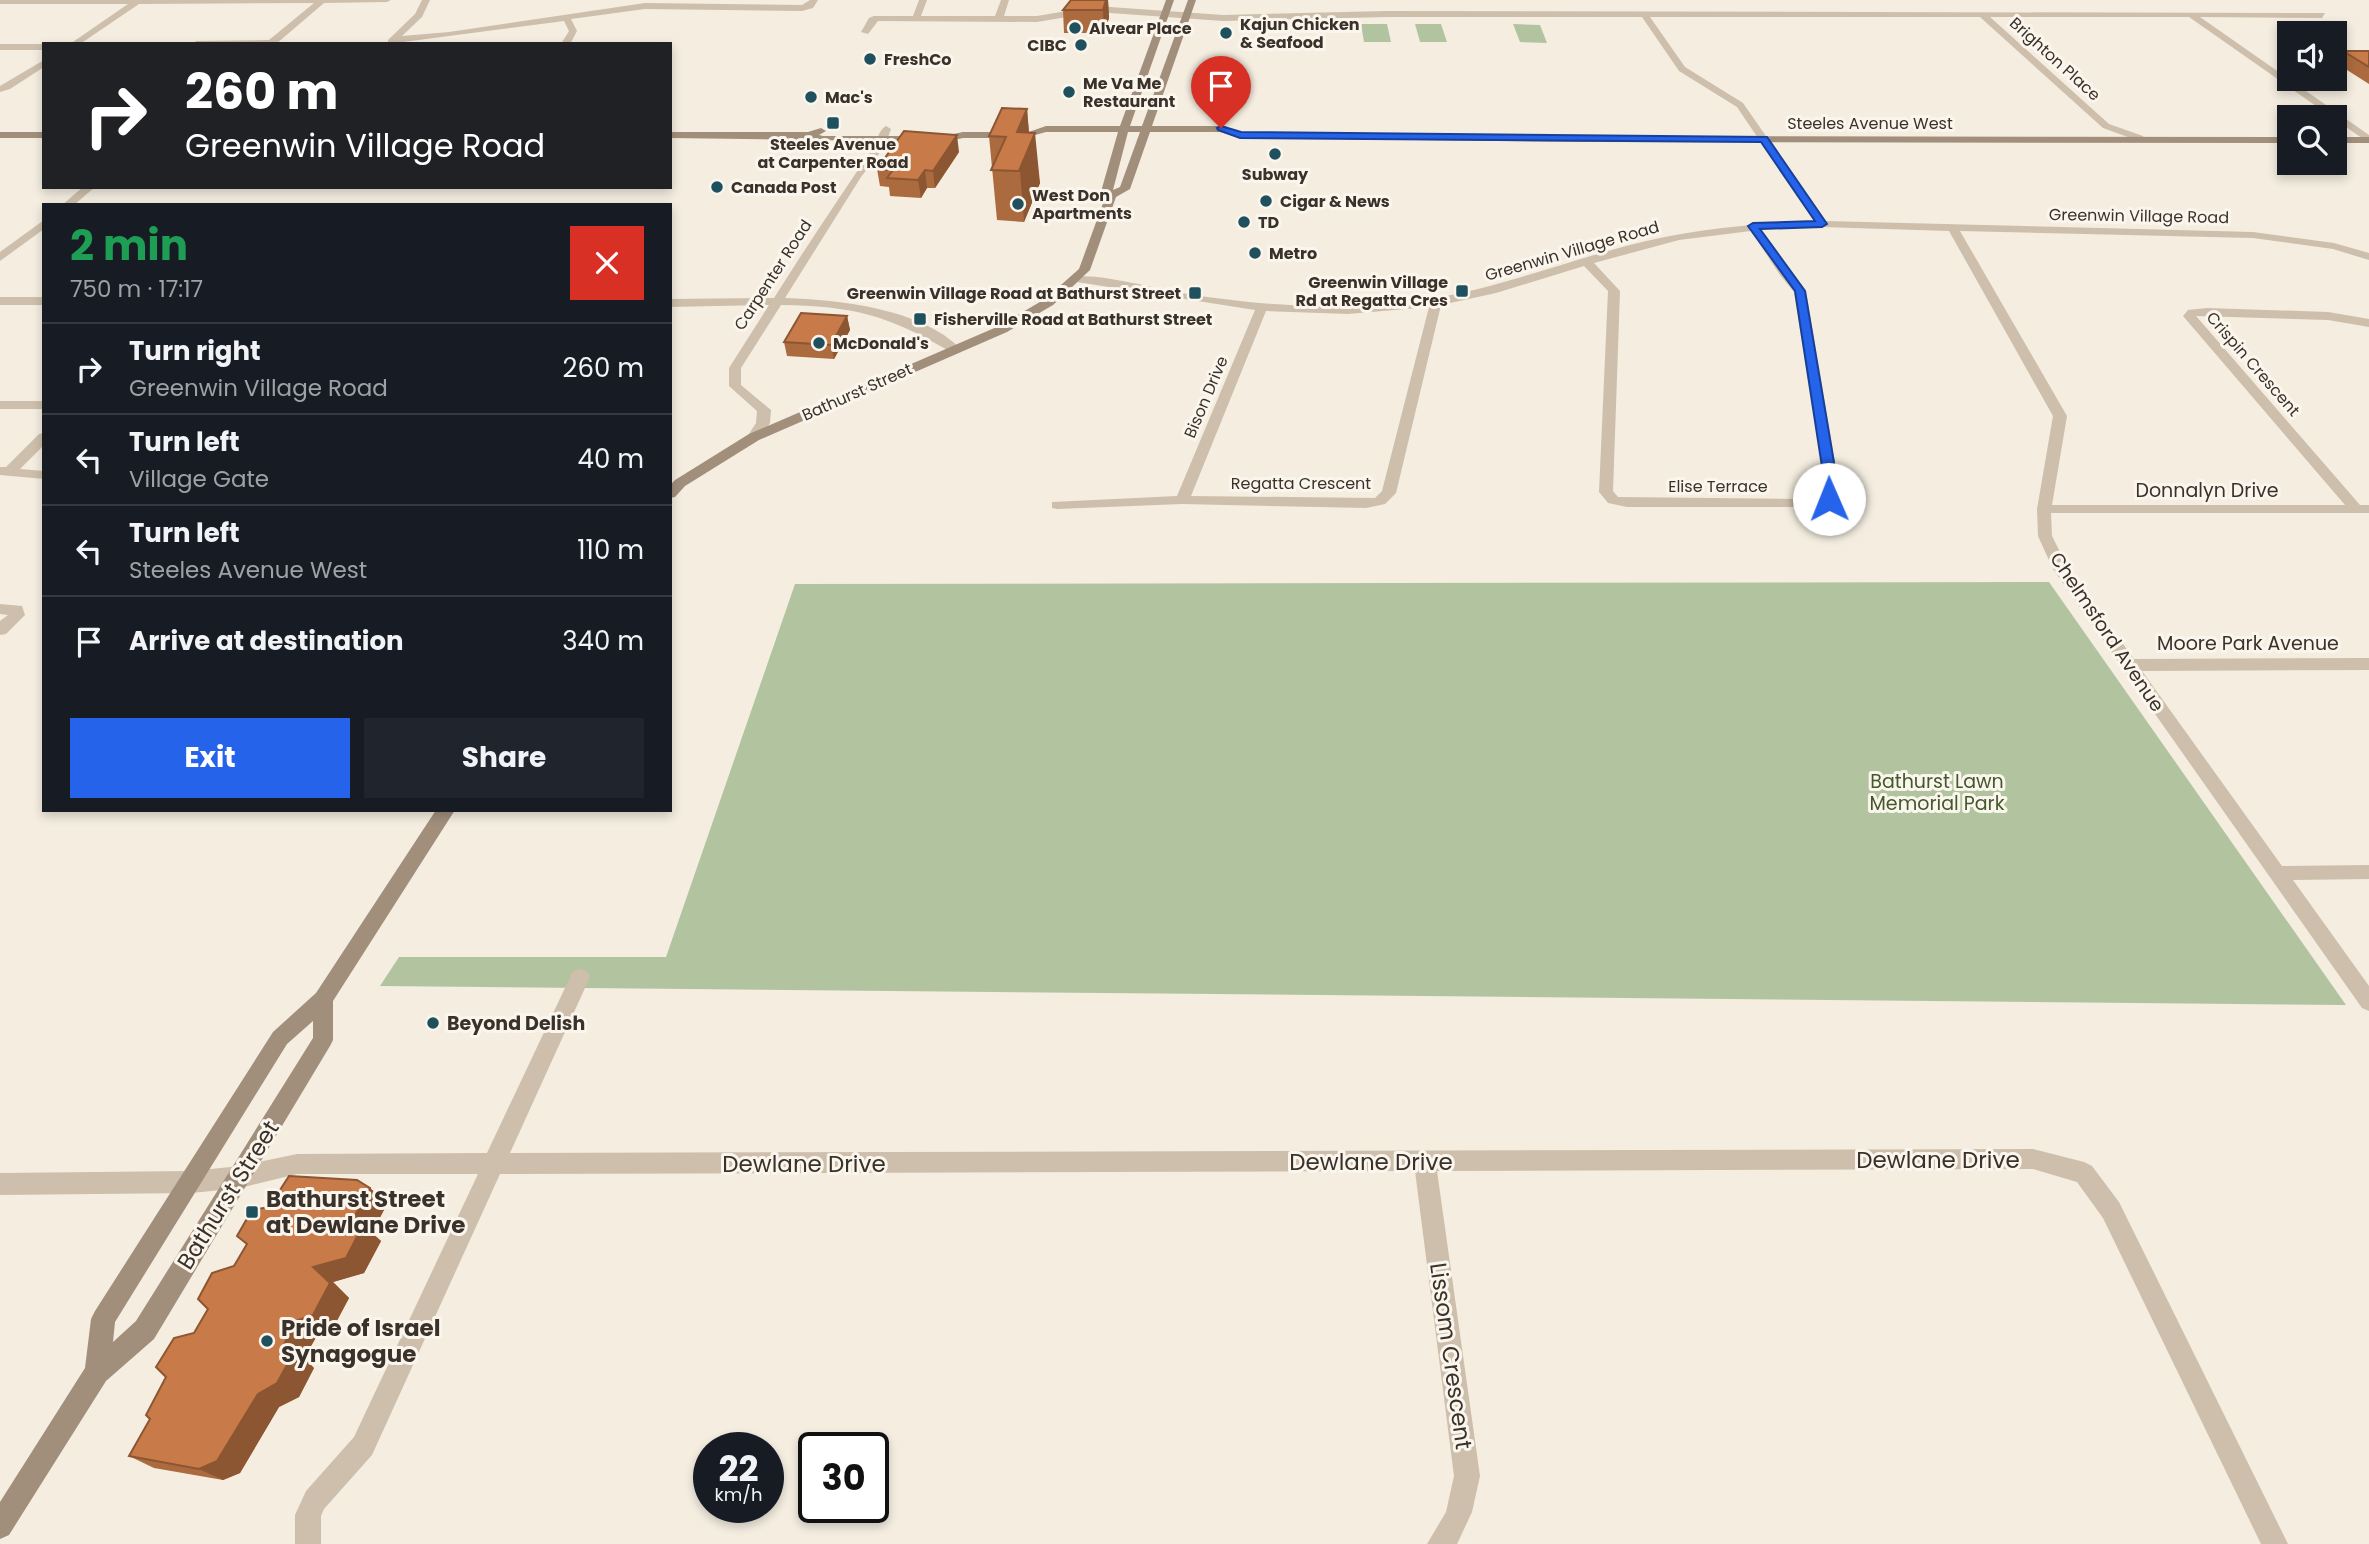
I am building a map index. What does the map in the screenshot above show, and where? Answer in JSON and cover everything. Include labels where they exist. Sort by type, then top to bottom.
[{"type":"main road","name":"Bathurst Street","points":[[672,492],[680,483],[754,437],[1003,329],[1040,308],[1077,279],[1092,252],[1111,195],[1107,188],[1120,140],[1170,0]]},
{"type":"main road","name":"Bathurst Street","points":[[1111,195],[1125,189],[1192,0]]},
{"type":"main road","name":"Steeles Avenue West","points":[[1028,135],[1046,129],[1221,128],[1240,135],[2277,140]]},
{"type":"main road","name":"Steeles Avenue West","points":[[672,135],[809,135],[822,139],[885,134],[944,139],[963,135],[1028,135],[1039,138],[1226,141],[1240,135]]},
{"type":"main road","points":[[0,135],[42,135]]},
{"type":"main road","points":[[2347,140],[2369,140]]},
{"type":"main road","name":"Bathurst Street","points":[[97,1372],[103,1319],[281,1038],[323,999],[445,812]]},
{"type":"main road","name":"Bathurst Street","points":[[0,1527],[97,1372],[145,1330],[240,1177],[323,1040],[323,999]]},
{"type":"street","points":[[0,2],[387,0]]},
{"type":"street","points":[[391,41],[419,15],[426,0]]},
{"type":"street","points":[[391,41],[645,6],[697,3],[802,8],[810,6],[814,0]]},
{"type":"street","points":[[916,18],[923,0]]},
{"type":"street","points":[[999,18],[1005,0]]},
{"type":"street","points":[[77,42],[137,1]]},
{"type":"street","points":[[271,42],[322,1]]},
{"type":"street","points":[[866,32],[874,19],[1037,19],[1096,9],[1243,16],[1824,11],[1983,15],[2322,15]]},
{"type":"street","points":[[1644,14],[1682,69],[1740,105],[1822,224]]},
{"type":"street","name":"Brighton Place","points":[[1983,15],[2106,126],[2138,138]]},
{"type":"street","points":[[2192,15],[2369,140]]},
{"type":"street","points":[[566,17],[573,31],[566,42]]},
{"type":"street","points":[[0,47],[42,47]]},
{"type":"street","points":[[0,89],[42,65]]},
{"type":"street","name":"Brighton Place","points":[[2083,138],[2104,133],[2106,126]]},
{"type":"street","name":"Carpenter Road","points":[[754,437],[763,423],[764,410],[735,386],[735,368],[885,134]]},
{"type":"street","points":[[70,203],[87,189]]},
{"type":"street","name":"Greenwin Village Road","points":[[1077,279],[1262,307],[1349,310],[1436,303],[1506,287],[1585,261],[1659,241],[1753,226],[1822,224],[2253,234],[2334,246],[2369,257]]},
{"type":"street","points":[[0,258],[42,225]]},
{"type":"street","name":"Elise Terrace","points":[[1585,261],[1603,276],[1614,291],[1606,492],[1613,500],[1627,503],[1806,503],[1829,499],[1832,486],[1800,291],[1784,273],[1753,226]]},
{"type":"street","name":"Chelmsford Avenue","points":[[1952,227],[2060,416],[2044,509],[2045,536],[2061,569],[2369,1002]]},
{"type":"street","points":[[0,301],[42,301]]},
{"type":"street","points":[[672,303],[835,304],[879,312],[912,324],[955,349]]},
{"type":"street","name":"Regatta Crescent","points":[[1057,505],[1182,500],[1366,504],[1380,501],[1389,493],[1436,303]]},
{"type":"street","name":"Bison Drive","points":[[1182,500],[1262,307]]},
{"type":"street","name":"Crispin Crescent","points":[[2362,509],[2189,316],[2192,313],[2207,312],[2328,316],[2369,323]]},
{"type":"street","points":[[0,405],[42,405]]},
{"type":"street","points":[[5,471],[42,439]]},
{"type":"street","points":[[5,471],[42,475]]},
{"type":"street","name":"Donnalyn Drive","points":[[2044,509],[2362,509]]},
{"type":"street","points":[[0,609],[16,610],[17,615],[0,630]]},
{"type":"street","name":"Moore Park Avenue","points":[[2127,665],[2369,664]]},
{"type":"street","points":[[2278,873],[2369,872]]},
{"type":"street","points":[[308,1544],[308,1515],[315,1500],[363,1446],[580,977]]},
{"type":"street","name":"Dewlane Drive","points":[[0,1184],[191,1182],[240,1177],[297,1164],[493,1166],[2033,1159],[2084,1173],[2111,1210],[2275,1544]]},
{"type":"street","name":"Lissom Crescent","points":[[1425,1161],[1467,1476],[1461,1513],[1440,1544]]},
{"type":"green space","points":[[1361,24],[1387,24],[1391,42],[1364,42]]},
{"type":"green space","points":[[1415,24],[1441,24],[1447,42],[1420,42]]},
{"type":"green space","points":[[1513,24],[1540,25],[1547,43],[1520,42]]},
{"type":"green space","name":"Bathurst Lawn Memorial Park","points":[[2049,582],[2346,1005],[380,986],[399,957],[666,957],[795,584]]},
{"type":"building","points":[[1071,0],[1106,0],[1103,10],[1063,10]]},
{"type":"building","points":[[2347,51],[2369,51],[2369,67],[2347,53]]},
{"type":"building","points":[[1002,108],[1027,109],[1017,132],[1035,133],[1019,171],[991,170],[1006,137],[989,136]]},
{"type":"building","points":[[904,131],[957,135],[933,171],[925,170],[918,180],[887,178],[893,170],[877,169]]},
{"type":"building","points":[[801,313],[847,316],[831,345],[784,342]]},
{"type":"building","name":"Pride of Israel Synagogue","points":[[289,1176],[357,1180],[370,1188],[354,1217],[363,1225],[346,1258],[313,1267],[330,1283],[313,1315],[298,1320],[284,1344],[293,1354],[277,1383],[258,1394],[217,1461],[199,1469],[129,1456],[150,1419],[146,1415],[166,1377],[156,1367],[174,1338],[194,1333],[208,1309],[198,1299],[212,1273],[234,1266],[247,1244],[237,1236],[252,1210],[269,1207]]},
{"type":"place","name":"Alvear Place","points":[[1075,28]]},
{"type":"place","name":"Kajun Chicken & Seafood","points":[[1226,33]]},
{"type":"place","name":"CIBC","points":[[1081,45]]},
{"type":"place","name":"FreshCo","points":[[870,59]]},
{"type":"place","name":"Me Va Me Restaurant","points":[[1069,92]]},
{"type":"place","name":"Mac's","points":[[811,97]]},
{"type":"place","name":"Steeles Avenue at Carpenter Road","points":[[833,123]]},
{"type":"place","name":"Subway","points":[[1275,154]]},
{"type":"place","name":"Canada Post","points":[[717,187]]},
{"type":"place","name":"Cigar & News","points":[[1266,201]]},
{"type":"place","name":"West Don Apartments","points":[[1018,204]]},
{"type":"place","name":"TD","points":[[1244,222]]},
{"type":"place","name":"Metro","points":[[1255,253]]},
{"type":"place","name":"Greenwin Village Rd at Regatta Cres","points":[[1462,291]]},
{"type":"place","name":"Greenwin Village Road at Bathurst Street","points":[[1195,293]]},
{"type":"place","name":"Fisherville Road at Bathurst Street","points":[[920,319]]},
{"type":"place","name":"McDonald's","points":[[819,343]]},
{"type":"place","name":"Beyond Delish","points":[[433,1023]]},
{"type":"place","name":"Bathurst Street at Dewlane Drive","points":[[252,1212]]},
{"type":"place","name":"Pride of Israel Synagogue","points":[[267,1341]]},
{"type":"route","points":[[1221,128],[1240,135],[1764,139],[1822,224],[1753,226],[1784,273],[1800,291],[1832,486],[1829,499]]}]
